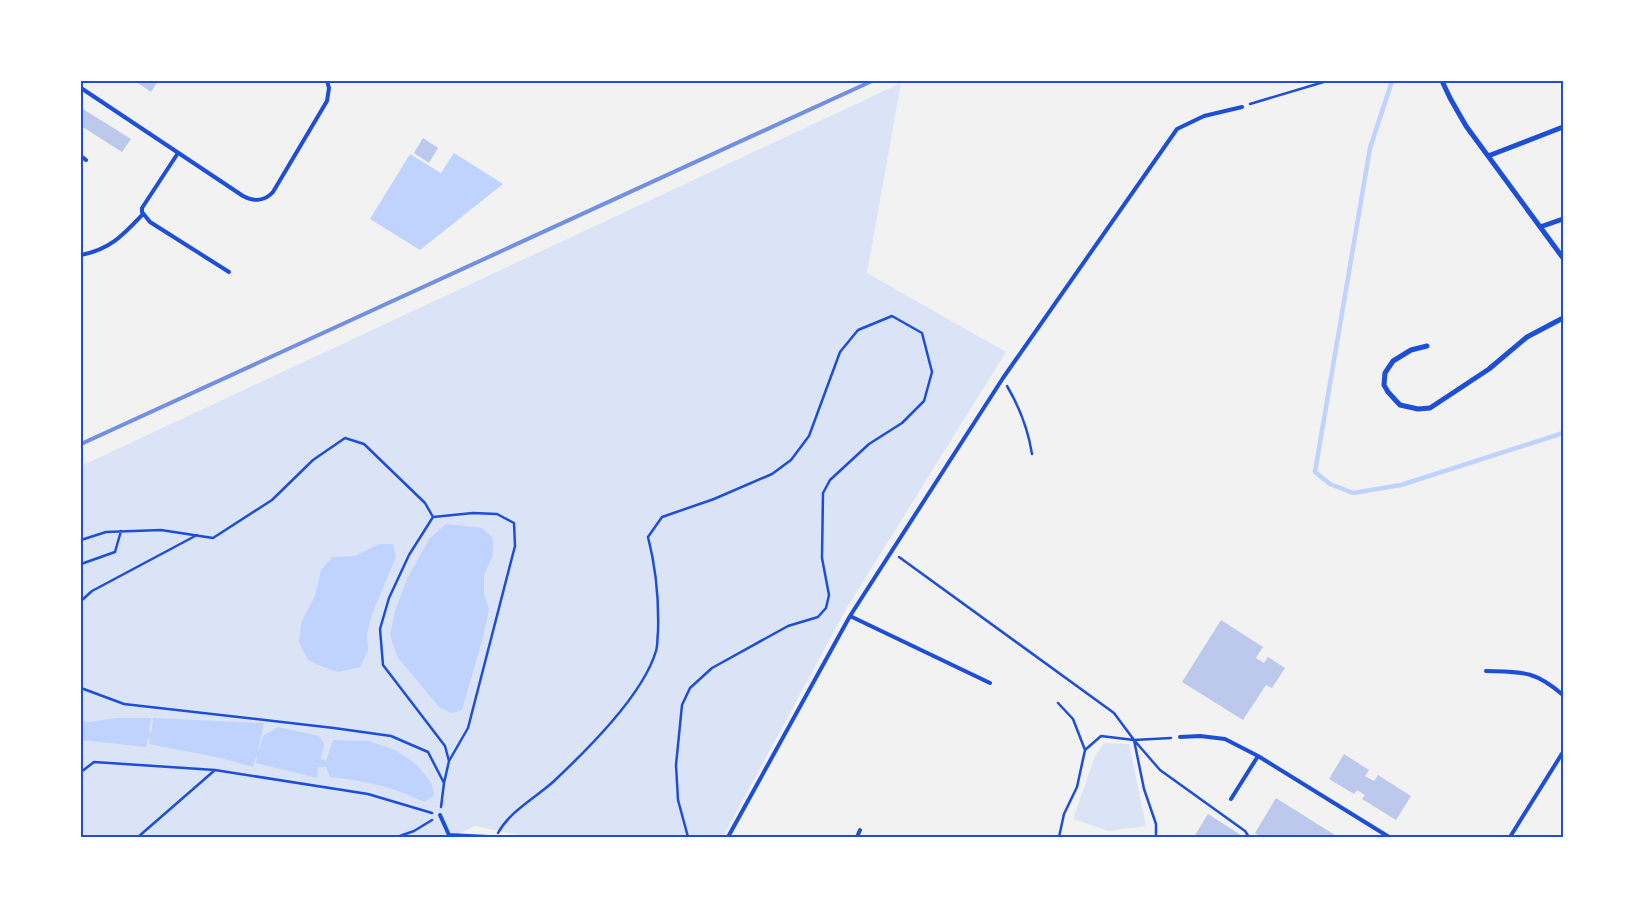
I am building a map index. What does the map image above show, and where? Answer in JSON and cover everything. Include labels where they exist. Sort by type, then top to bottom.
[{"type":"street","points":[[1444,82],[1458,113],[1563,258]]},
{"type":"street","points":[[1488,156],[1563,127]]},
{"type":"street","points":[[1540,227],[1563,218]]},
{"type":"street","points":[[1427,346],[1411,350],[1394,361],[1386,373],[1384,386],[1400,405],[1418,409],[1430,408],[1489,369],[1527,336],[1563,318]]},
{"type":"lane","points":[[81,88],[248,199],[253,200],[264,199],[273,192],[327,101],[329,88],[327,81]]},
{"type":"lane","points":[[728,837],[850,616],[1003,378],[1177,129],[1204,116],[1242,107]]},
{"type":"lane","points":[[178,152],[142,208],[143,214],[150,222],[229,272]]},
{"type":"lane","points":[[81,156],[86,160]]},
{"type":"lane","points":[[81,255],[110,245],[122,237],[143,214]]},
{"type":"lane","points":[[850,616],[990,682]]},
{"type":"lane","points":[[1486,671],[1525,672],[1548,682],[1563,695]]},
{"type":"lane","points":[[1180,737],[1200,736],[1225,739],[1258,756],[1389,837]]},
{"type":"lane","points":[[1510,837],[1563,752]]},
{"type":"lane","points":[[1231,799],[1258,756]]},
{"type":"lane","points":[[440,816],[449,835],[489,837]]},
{"type":"lane","points":[[856,837],[860,830]]},
{"type":"path","points":[[1242,107],[1327,81]]},
{"type":"path","points":[[496,837],[504,822],[552,782],[610,724],[645,676],[657,650],[658,613],[654,559],[648,538],[662,517],[714,499],[772,474],[791,460],[808,436],[840,352],[858,330],[892,316],[922,333],[932,372],[924,401],[902,423],[869,444],[830,480],[823,492],[822,558],[829,595],[826,608],[818,617],[788,626],[747,647],[712,668],[690,688],[682,705],[676,765],[678,800],[688,837]]},
{"type":"path","points":[[1003,378],[1018,405],[1028,431],[1032,454]]},
{"type":"path","points":[[81,540],[106,532],[161,530],[213,538],[272,500],[312,460],[345,438],[364,444],[426,503],[433,518]]},
{"type":"path","points":[[440,816],[449,761],[468,728],[515,546],[514,523],[498,514],[474,512],[433,518],[408,555],[389,598],[380,629],[383,665],[444,746],[449,761]]},
{"type":"path","points":[[81,564],[115,552],[120,531]]},
{"type":"path","points":[[81,601],[92,591],[197,535]]},
{"type":"path","points":[[892,552],[1114,713],[1160,770],[1245,831],[1249,837]]},
{"type":"path","points":[[81,688],[124,704],[391,736],[428,752],[444,783]]},
{"type":"path","points":[[1058,703],[1073,720],[1085,750],[1077,787],[1064,814],[1058,837]]},
{"type":"path","points":[[1085,750],[1101,736],[1134,740],[1180,737]]},
{"type":"path","points":[[1134,740],[1144,789],[1156,824],[1156,837]]},
{"type":"path","points":[[81,772],[94,762],[215,770],[368,794],[440,816]]},
{"type":"path","points":[[138,837],[215,770]]},
{"type":"path","points":[[397,837],[440,816]]},
{"type":"path","points":[[411,837],[414,830]]},
{"type":"shaded area","points":[[901,83],[867,273],[1006,352],[846,609],[723,837],[528,837],[475,826],[448,837],[81,837],[81,466]]},
{"type":"shaded area","points":[[1104,743],[1129,744],[1146,826],[1109,831],[1073,819],[1095,756]]},
{"type":"water","points":[[454,153],[503,184],[420,250],[370,219],[410,154],[441,173]]},
{"type":"water","points":[[446,524],[482,528],[493,538],[493,555],[484,575],[484,594],[489,609],[483,637],[462,710],[452,713],[440,708],[398,658],[390,636],[395,611],[407,579],[429,539]]},
{"type":"water","points":[[379,544],[393,544],[396,557],[372,614],[367,634],[368,651],[360,667],[338,672],[308,660],[299,642],[301,623],[315,596],[321,570],[332,557],[355,556]]},
{"type":"water","points":[[116,718],[151,718],[149,733],[151,734],[153,718],[264,723],[258,750],[263,736],[278,727],[319,736],[324,744],[321,759],[326,761],[333,740],[369,741],[395,750],[417,765],[432,784],[434,796],[424,802],[378,785],[330,777],[326,767],[318,767],[317,778],[256,763],[257,754],[253,767],[221,758],[149,744],[150,739],[148,738],[146,747],[81,740],[81,721],[90,722]]},
{"type":"building","points":[[135,81],[158,81],[151,92]]},
{"type":"building","points":[[83,109],[131,139],[122,152],[81,126],[81,112]]},
{"type":"building","points":[[423,138],[438,148],[429,163],[414,153]]},
{"type":"building","points":[[1221,620],[1263,647],[1256,658],[1264,663],[1268,657],[1285,668],[1272,688],[1266,685],[1243,720],[1182,682]]},
{"type":"building","points":[[1344,754],[1369,770],[1365,776],[1374,781],[1378,775],[1411,796],[1396,820],[1362,799],[1365,795],[1357,790],[1354,794],[1329,779]]},
{"type":"building","points":[[1276,798],[1338,837],[1261,837],[1255,833]]},
{"type":"building","points":[[1208,814],[1244,837],[1194,837]]},
{"type":"waterway","points":[[1392,81],[1370,148],[1315,472],[1330,484],[1353,493],[1401,485],[1563,433]]},
{"type":"railway","points":[[81,444],[872,81]]}]
